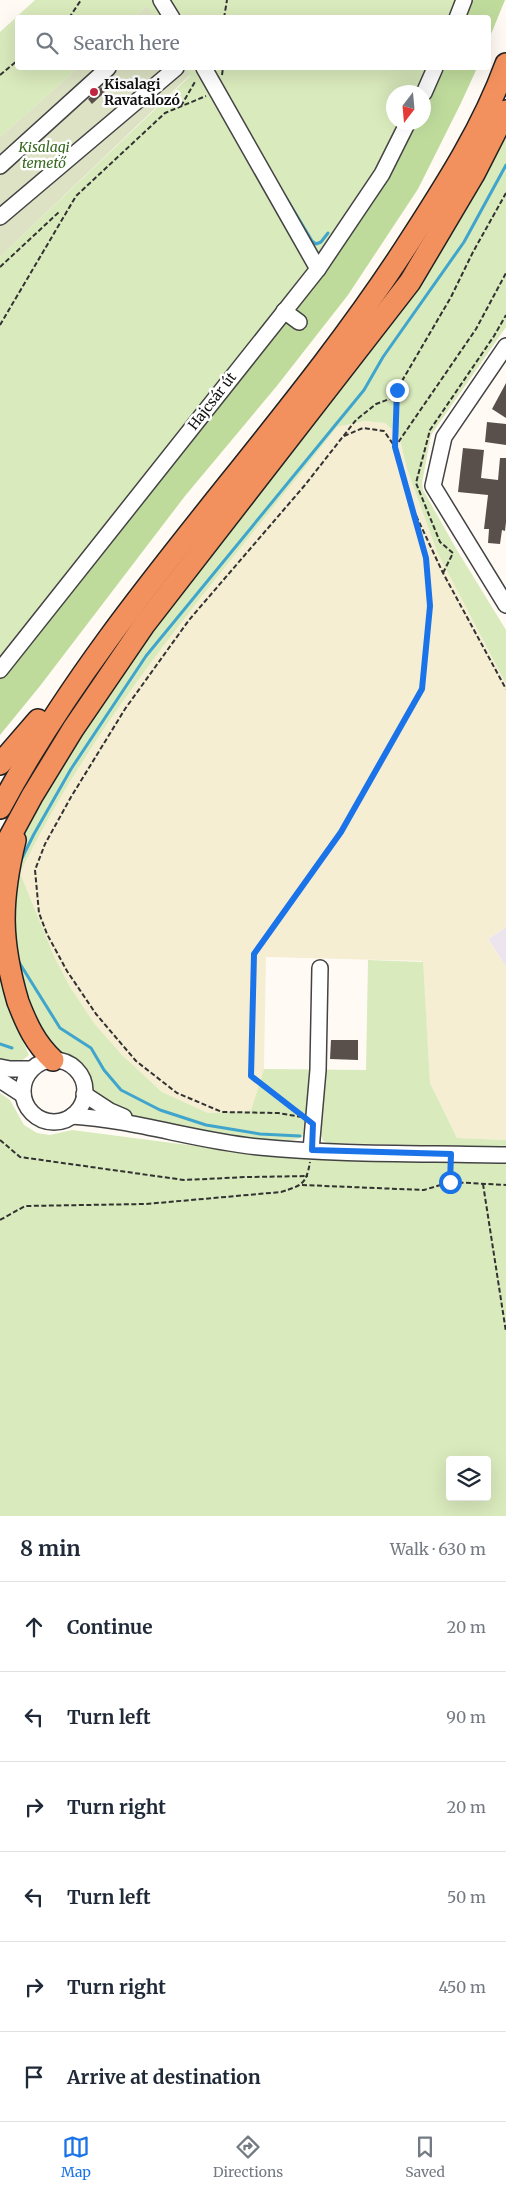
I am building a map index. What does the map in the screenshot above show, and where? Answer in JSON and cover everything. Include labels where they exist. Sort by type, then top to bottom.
[{"type":"highway","points":[[0,808],[32,752],[92,660],[336,348],[390,272],[459,164],[506,64]]},
{"type":"highway","points":[[0,855],[22,812],[73,729],[144,625],[410,282],[474,174],[506,111]]},
{"type":"highway","points":[[0,764],[49,706],[92,660]]},
{"type":"highway","points":[[22,812],[4,881],[1,905],[1,940],[13,989],[26,1021],[39,1046],[53,1060]]},
{"type":"street","points":[[161,0],[168,15]]},
{"type":"street","points":[[458,15],[464,0]]},
{"type":"street","points":[[0,166],[106,70]]},
{"type":"street","points":[[0,217],[174,70]]},
{"type":"street","points":[[428,85],[434,70]]},
{"type":"street","points":[[201,71],[218,91],[318,269]]},
{"type":"street","name":"Hajcsár út","points":[[0,670],[318,269],[382,174],[404,130]]},
{"type":"street","points":[[284,311],[299,322]]},
{"type":"street","points":[[506,346],[444,437],[433,486],[506,605]]},
{"type":"street","points":[[312,1150],[318,1070],[320,968]]},
{"type":"street","points":[[53,1060],[63,1062],[76,1070],[84,1084],[82,1103],[72,1116],[58,1122],[42,1120],[29,1110],[23,1095],[23,1086],[32,1069],[53,1060]]},
{"type":"street","points":[[0,1066],[10,1069],[32,1069]]},
{"type":"street","points":[[0,1080],[23,1095]]},
{"type":"street","points":[[84,1094],[110,1111],[147,1126]]},
{"type":"street","points":[[72,1116],[147,1126],[191,1136],[258,1147],[506,1155]]},
{"type":"path","points":[[71,15],[81,0]]},
{"type":"path","points":[[224,15],[227,0]]},
{"type":"path","points":[[0,75],[15,62]]},
{"type":"path","points":[[181,106],[201,71]]},
{"type":"path","points":[[0,325],[76,196],[165,113],[218,91]]},
{"type":"path","points":[[397,390],[395,447],[426,558],[430,606],[422,689],[341,832],[254,954],[251,1076],[305,1117],[278,1113],[222,1112],[177,1093],[142,1066],[96,1014],[47,934],[39,913],[35,870],[45,844],[71,797],[156,664],[189,620],[305,485],[356,420],[376,404],[392,398],[451,296],[506,193]]},
{"type":"path","points":[[0,267],[60,212]]},
{"type":"path","points":[[395,447],[476,329],[506,273]]},
{"type":"path","points":[[342,437],[363,428],[384,431],[395,447]]},
{"type":"path","points":[[411,505],[443,573],[506,689]]},
{"type":"path","points":[[443,573],[453,553]]},
{"type":"path","points":[[0,1140],[20,1157],[184,1180],[308,1176]]},
{"type":"path","points":[[302,1184],[308,1176],[312,1150]]},
{"type":"path","points":[[450,1182],[451,1154]]},
{"type":"path","points":[[0,1220],[25,1206],[146,1204],[281,1192],[302,1184],[424,1190],[450,1182],[506,1186]]},
{"type":"path","points":[[484,1184],[506,1332]]},
{"type":"shaded area","points":[[364,421],[385,423],[399,436],[407,469],[437,552],[506,684],[506,927],[488,939],[506,967],[506,1140],[457,1138],[430,1083],[422,961],[266,957],[264,1069],[252,1111],[208,1113],[162,1092],[122,1055],[94,1023],[70,987],[54,956],[20,873],[37,837],[75,771],[151,659],[337,427]]},
{"type":"shaded area","points":[[506,927],[506,967],[488,939]]},
{"type":"green space","points":[[35,0],[471,0],[465,15],[152,15],[147,6],[136,15],[19,15]]},
{"type":"green space","points":[[471,0],[505,0],[491,34],[491,15],[465,15]]},
{"type":"green space","points":[[147,6],[153,15],[136,15]]},
{"type":"green space","points":[[15,18],[15,70],[76,70],[0,137],[0,32]]},
{"type":"green space","name":"Kisalagi temető","points":[[76,70],[186,70],[190,75],[0,257],[0,137]]},
{"type":"green space","points":[[186,70],[442,70],[431,94],[431,85],[386,85],[386,130],[413,130],[386,180],[325,269],[0,678],[0,257],[190,76]]},
{"type":"green space","points":[[442,70],[476,70],[418,189],[348,295],[276,387],[185,496],[40,686],[0,735],[0,678],[325,269],[403,151],[414,130],[431,130],[431,94]]},
{"type":"green space","points":[[506,120],[506,327],[431,435],[422,483],[423,490],[457,550],[506,630],[506,684],[437,552],[407,469],[399,436],[385,423],[364,421],[337,427],[166,642],[126,697],[52,812],[20,873],[54,956],[70,987],[94,1023],[122,1055],[162,1092],[208,1113],[251,1111],[264,1069],[366,1070],[368,960],[423,962],[430,1083],[457,1138],[506,1140],[506,1147],[328,1143],[323,1141],[321,1135],[307,1134],[286,1141],[252,1140],[182,1130],[123,1113],[93,1096],[86,1077],[79,1066],[68,1058],[49,1051],[11,972],[17,854],[38,799],[147,631],[284,452]]},
{"type":"green space","points":[[0,980],[11,1016],[29,1055],[16,1065],[0,1061]]},
{"type":"green space","points":[[0,1093],[10,1100],[24,1125],[37,1133],[50,1135],[72,1130],[258,1154],[311,1158],[506,1164],[506,1516],[0,1516]]},
{"type":"building","points":[[101,87],[105,92],[92,104],[88,99]]},
{"type":"building","points":[[506,383],[506,418],[492,409]]},
{"type":"building","points":[[487,422],[506,424],[506,445],[485,442]]},
{"type":"building","points":[[463,448],[484,450],[481,478],[498,480],[500,458],[506,458],[506,522],[505,531],[502,530],[500,544],[488,543],[489,529],[484,529],[488,495],[458,492]]},
{"type":"building","points":[[331,1040],[358,1040],[358,1060],[330,1059]]},
{"type":"waterway","points":[[20,862],[71,769],[146,656],[364,390],[383,357],[464,242],[506,165]]},
{"type":"waterway","points":[[285,196],[312,241],[316,244],[321,242],[328,233]]},
{"type":"waterway","points":[[17,959],[60,1028],[91,1048],[104,1070],[121,1090],[160,1110],[206,1125],[260,1134],[300,1136]]},
{"type":"waterway","points":[[0,1044],[12,1048]]},
{"type":"place","name":"Kisalagi Ravatalozó","points":[[94,92]]},
{"type":"route","points":[[397,390],[395,447],[426,558],[430,606],[422,689],[341,832],[254,954],[251,1076],[313,1124],[312,1150],[451,1154],[450,1182]]}]
